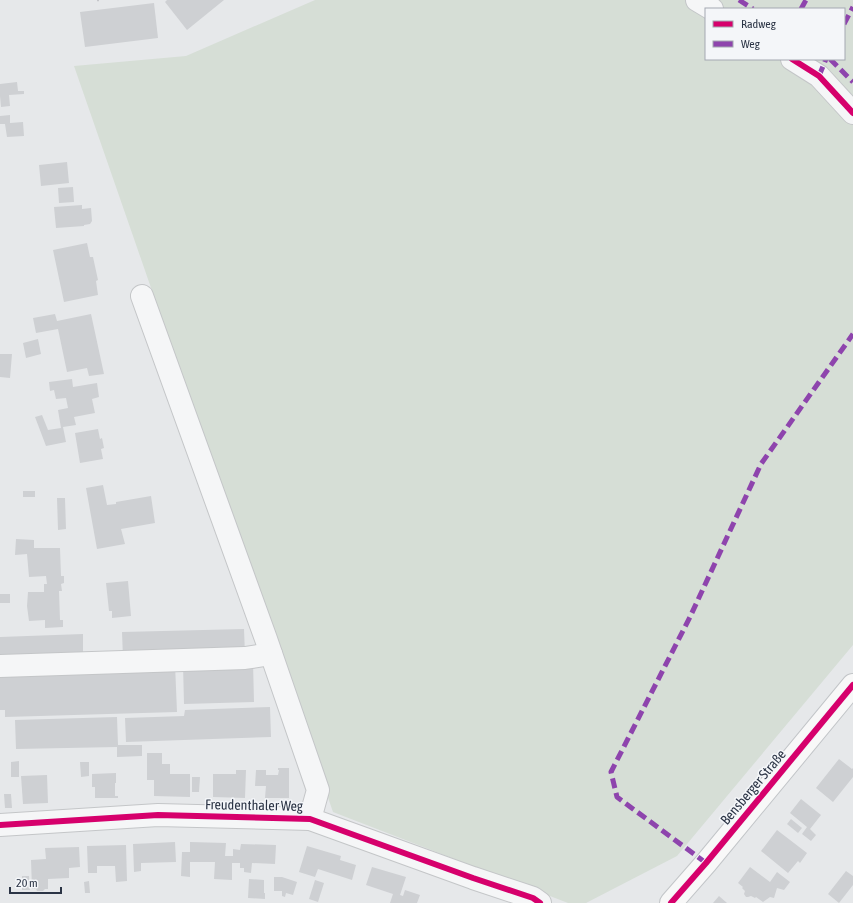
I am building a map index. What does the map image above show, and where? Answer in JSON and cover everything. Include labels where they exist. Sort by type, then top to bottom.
[{"type":"main road","name":"Bensberger Straße","points":[[671,903],[706,863],[853,685]]},
{"type":"street","points":[[698,0],[710,8]]},
{"type":"street","points":[[794,60],[819,76],[853,112]]},
{"type":"street","points":[[142,296],[271,654],[318,790],[310,819]]},
{"type":"street","points":[[0,666],[245,658],[271,654]]},
{"type":"street","name":"Freudenthaler Weg","points":[[0,825],[158,815],[310,819],[533,898],[540,903]]},
{"type":"shaded area","points":[[315,0],[853,0],[853,645],[677,856],[586,903],[568,903],[333,812],[74,66],[186,56]]},
{"type":"building","points":[[167,0],[224,0],[187,30],[165,2]]},
{"type":"building","points":[[154,3],[158,38],[85,47],[80,12]]},
{"type":"building","points":[[17,82],[18,91],[24,91],[24,94],[9,95],[10,106],[1,107],[0,84]]},
{"type":"building","points":[[10,115],[10,123],[23,122],[24,136],[7,137],[5,124],[0,124],[0,116]]},
{"type":"building","points":[[67,162],[69,183],[41,186],[39,165]]},
{"type":"building","points":[[73,187],[74,202],[59,203],[58,188]]},
{"type":"building","points":[[82,205],[82,209],[91,208],[92,221],[90,224],[84,226],[56,228],[54,207]]},
{"type":"building","points":[[87,243],[90,257],[93,257],[98,280],[96,281],[98,295],[64,302],[53,250]]},
{"type":"building","points":[[55,314],[57,321],[91,314],[104,374],[89,376],[87,368],[67,372],[58,329],[36,333],[33,318]]},
{"type":"building","points":[[38,339],[41,354],[26,358],[23,343]]},
{"type":"building","points":[[0,354],[12,354],[10,378],[0,377]]},
{"type":"building","points":[[72,379],[73,387],[97,383],[99,397],[92,399],[95,413],[74,417],[76,425],[63,427],[66,442],[46,446],[35,417],[42,415],[48,430],[61,428],[58,410],[68,408],[66,398],[56,399],[54,390],[50,391],[49,382]]},
{"type":"building","points":[[98,429],[104,448],[101,449],[103,459],[80,463],[75,433]]},
{"type":"building","points":[[103,485],[107,505],[151,496],[155,523],[121,529],[125,544],[97,549],[86,488]]},
{"type":"building","points":[[23,491],[35,491],[35,497],[23,497]]},
{"type":"building","points":[[57,498],[65,498],[66,529],[58,530]]},
{"type":"building","points":[[16,539],[34,540],[34,548],[60,548],[61,576],[64,576],[64,583],[61,584],[62,591],[59,591],[60,620],[63,620],[63,627],[45,628],[45,620],[29,621],[27,606],[28,592],[44,592],[44,584],[47,584],[46,576],[29,577],[27,554],[15,555]]},
{"type":"building","points":[[128,581],[131,616],[112,618],[112,611],[109,611],[106,583]]},
{"type":"building","points":[[0,594],[10,594],[10,603],[0,603]]},
{"type":"building","points":[[244,629],[245,655],[123,658],[122,632]]},
{"type":"building","points":[[83,634],[83,660],[0,662],[0,637]]},
{"type":"building","points":[[253,662],[254,702],[184,704],[183,664]]},
{"type":"building","points":[[175,664],[177,712],[5,717],[5,710],[0,710],[0,669]]},
{"type":"building","points":[[270,707],[271,737],[126,742],[125,718],[184,716],[185,710]]},
{"type":"building","points":[[117,717],[118,745],[142,745],[142,756],[117,757],[117,747],[16,749],[15,720]]},
{"type":"building","points":[[147,753],[162,753],[162,764],[170,764],[170,774],[190,774],[190,797],[154,796],[154,780],[147,780]]},
{"type":"building","points":[[839,759],[852,769],[853,768],[853,777],[833,802],[816,788]]},
{"type":"building","points":[[19,761],[19,777],[11,777],[11,762]]},
{"type":"building","points":[[80,762],[89,762],[89,776],[81,777]]},
{"type":"building","points":[[278,768],[289,768],[289,798],[265,798],[266,786],[255,786],[256,770],[266,770],[266,775],[278,775]]},
{"type":"building","points":[[236,770],[246,770],[245,798],[213,797],[213,774],[236,774]]},
{"type":"building","points":[[116,773],[115,796],[118,796],[118,798],[95,798],[95,787],[92,787],[92,774]]},
{"type":"building","points":[[47,775],[48,803],[23,804],[21,776]]},
{"type":"building","points":[[192,777],[200,777],[199,792],[192,792]]},
{"type":"building","points":[[4,794],[11,794],[12,808],[5,808]]},
{"type":"building","points":[[801,799],[821,815],[810,829],[816,835],[811,841],[802,834],[807,827],[790,813]]},
{"type":"building","points":[[791,819],[802,828],[798,833],[787,824]]},
{"type":"building","points":[[777,830],[807,853],[800,863],[798,861],[788,873],[761,851]]},
{"type":"building","points":[[175,842],[176,862],[141,863],[141,871],[134,872],[133,844]]},
{"type":"building","points":[[190,842],[226,843],[225,856],[233,856],[233,849],[240,850],[241,844],[276,845],[275,864],[252,863],[251,873],[244,872],[244,868],[240,868],[240,863],[232,863],[232,880],[214,879],[215,862],[190,862],[190,877],[181,876],[182,852],[190,852]]},
{"type":"building","points":[[126,845],[127,881],[116,882],[115,866],[97,866],[97,873],[88,873],[87,846]]},
{"type":"building","points":[[307,846],[341,856],[340,860],[356,865],[352,880],[318,869],[315,877],[299,872]]},
{"type":"building","points":[[79,847],[80,867],[69,868],[69,878],[48,879],[48,889],[43,891],[32,889],[31,860],[46,859],[45,848]]},
{"type":"building","points":[[372,867],[406,877],[400,895],[403,896],[405,890],[420,895],[417,903],[390,903],[393,894],[366,885]]},
{"type":"building","points":[[750,867],[770,882],[777,872],[790,882],[784,890],[777,888],[774,898],[770,897],[763,902],[756,897],[746,897],[744,894],[745,891],[742,888],[743,887],[738,883]]},
{"type":"building","points":[[846,871],[853,876],[853,885],[839,903],[828,894]]},
{"type":"building","points":[[22,876],[29,876],[30,890],[22,890]]},
{"type":"building","points":[[274,877],[282,877],[297,882],[293,895],[286,893],[285,897],[282,896],[282,891],[274,891]]},
{"type":"building","points":[[249,879],[264,880],[265,899],[248,898]]},
{"type":"building","points":[[315,880],[324,883],[318,902],[309,899]]},
{"type":"building","points":[[89,881],[90,893],[85,893],[84,882]]},
{"type":"building","points":[[719,896],[727,903],[713,903]]},
{"type":"marked path","points":[[739,0],[751,8]]},
{"type":"marked path","points":[[802,8],[806,0]]},
{"type":"marked path","points":[[845,22],[853,7]]},
{"type":"marked path","points":[[819,76],[826,60]]},
{"type":"marked path","points":[[831,60],[853,82]]},
{"type":"marked path","points":[[706,863],[617,797],[611,772],[690,617],[761,464],[853,334]]},
{"type":"cycle path","points":[[794,60],[819,76],[853,113]]},
{"type":"cycle path","points":[[671,903],[706,863],[853,685]]},
{"type":"cycle path","points":[[0,825],[158,815],[310,819],[533,898],[540,903]]}]
